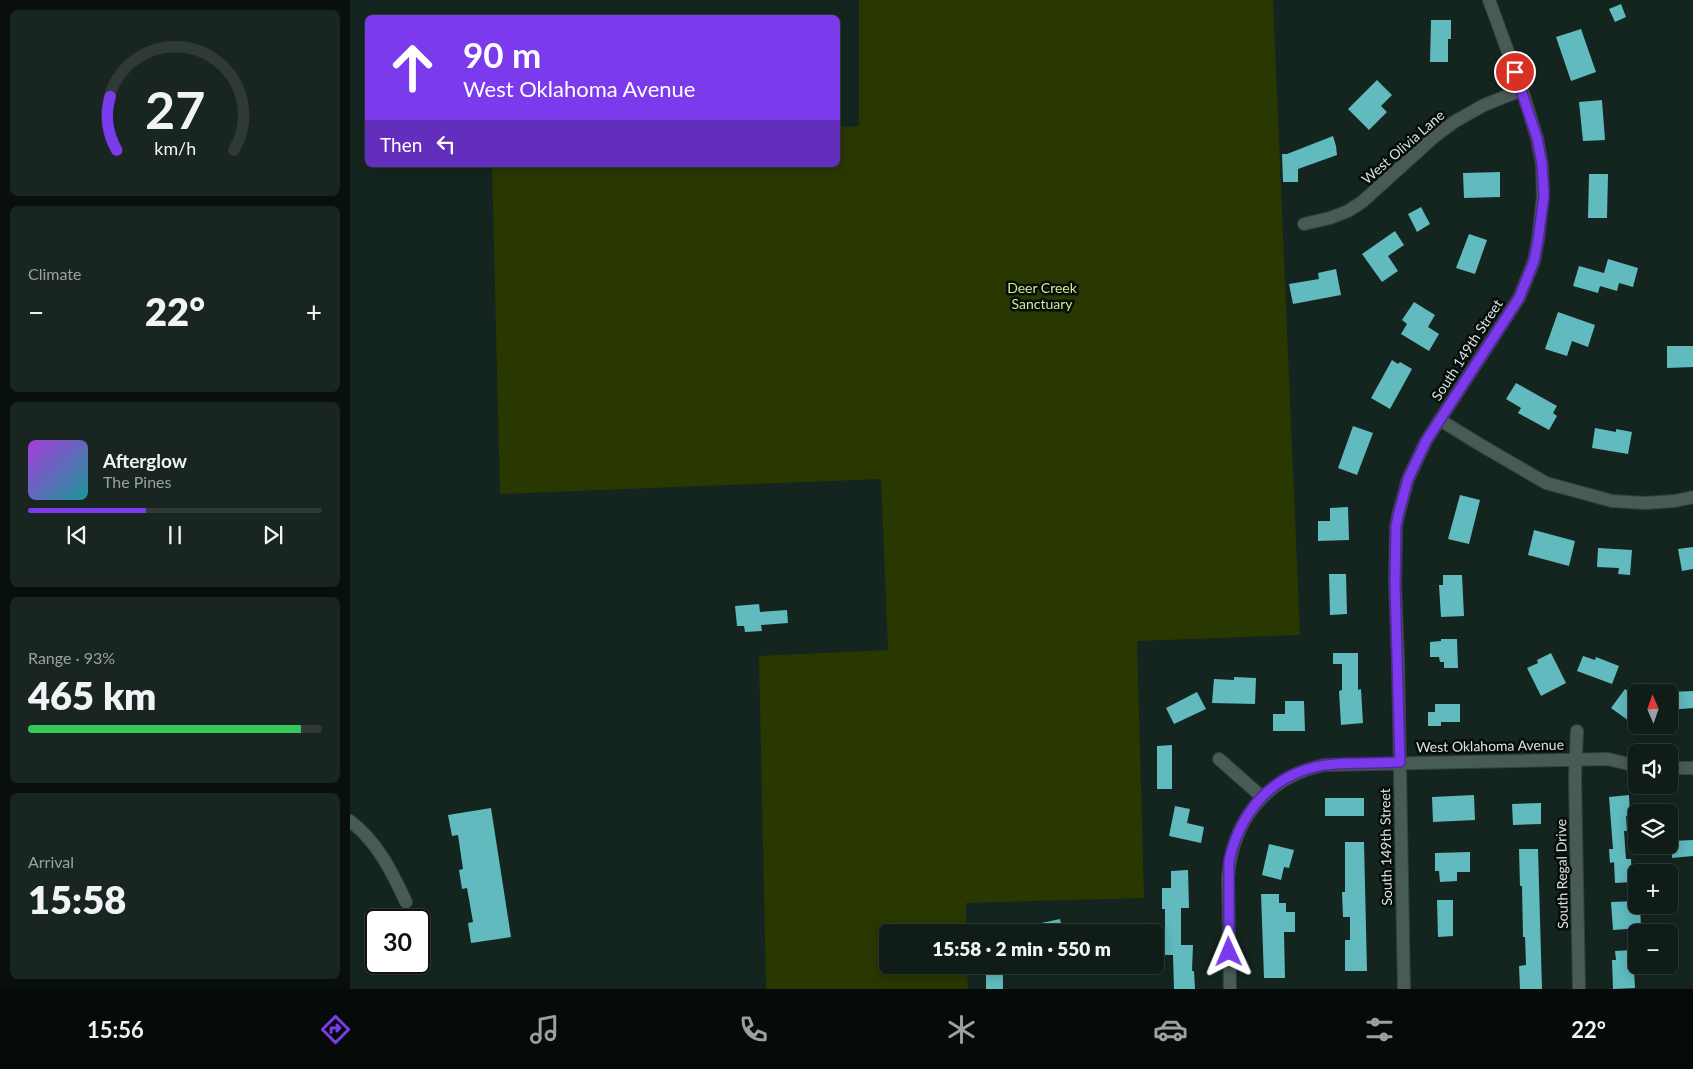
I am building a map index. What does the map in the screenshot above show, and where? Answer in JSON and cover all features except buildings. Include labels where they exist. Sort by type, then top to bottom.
[{"type":"street","name":"South 149th Street","points":[[1404,989],[1395,584],[1396,526],[1408,479],[1426,441],[1519,298],[1534,261],[1544,181],[1537,138],[1522,90],[1489,0]]},
{"type":"street","name":"West Olivia Lane","points":[[1304,224],[1330,218],[1348,211],[1362,202],[1435,136],[1454,122],[1484,105],[1522,90]]},
{"type":"street","points":[[1440,420],[1546,483],[1612,501],[1645,503],[1675,501],[1693,497]]},
{"type":"street","name":"South Regal Drive","points":[[1577,731],[1575,777],[1579,989]]},
{"type":"street","points":[[1219,759],[1262,798]]},
{"type":"street","name":"West Oklahoma Avenue","points":[[1230,989],[1228,878],[1232,847],[1250,810],[1283,781],[1311,768],[1324,765],[1576,759],[1608,759],[1628,764]]},
{"type":"street","points":[[1678,768],[1693,768]]},
{"type":"street","points":[[350,821],[362,831],[380,853],[392,871],[406,902]]},
{"type":"green space","name":"Deer Creek Sanctuary","points":[[859,0],[1273,0],[1300,635],[1137,641],[1144,898],[966,903],[966,924],[879,924],[879,974],[967,974],[968,989],[766,989],[759,656],[888,650],[881,479],[500,494],[492,167],[840,167],[840,127],[859,126]]},
{"type":"route","points":[[1229,952],[1229,861],[1232,847],[1250,810],[1270,789],[1297,773],[1311,768],[1324,765],[1400,762],[1395,584],[1396,526],[1399,512],[1408,479],[1426,441],[1519,298],[1534,261],[1538,240],[1544,196],[1542,164],[1537,138],[1515,72]]}]
